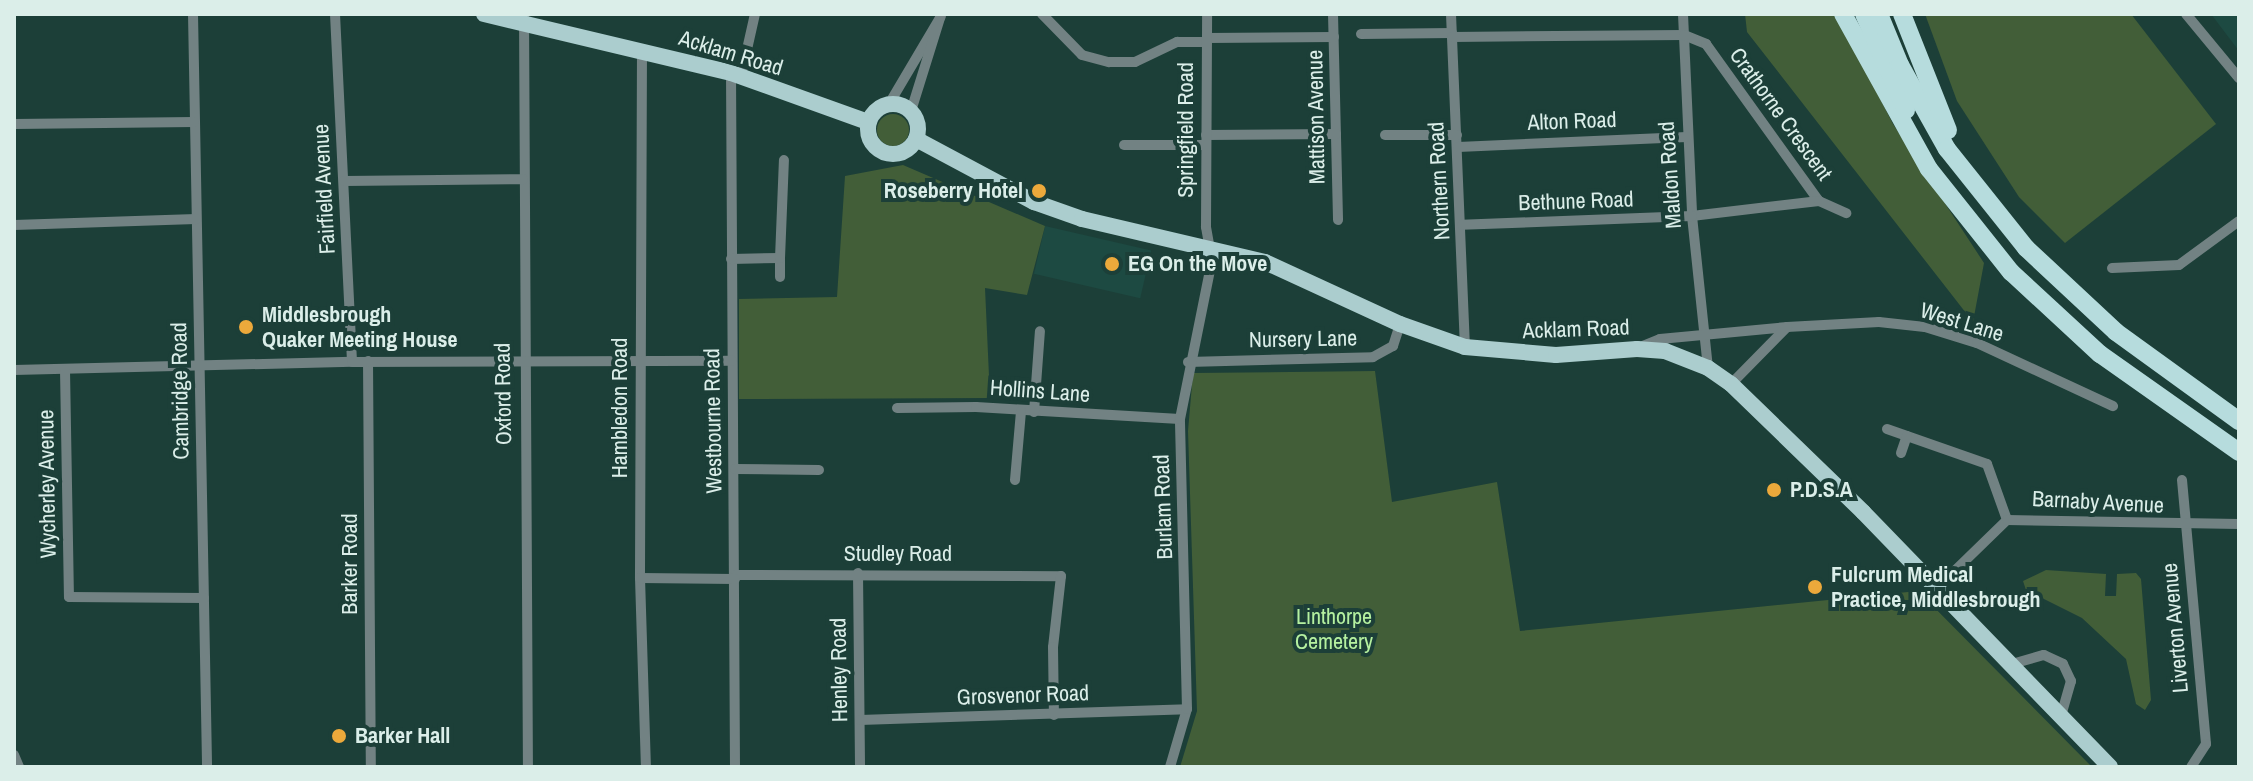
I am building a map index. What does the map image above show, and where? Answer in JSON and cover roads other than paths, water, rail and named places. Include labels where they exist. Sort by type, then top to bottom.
[{"type":"highway","points":[[1843,14],[1887,101],[1929,169],[2011,272],[2062,322],[2169,406],[2239,452]]},
{"type":"highway","points":[[1864,14],[1897,94],[1963,211]]},
{"type":"highway","points":[[1879,14],[1922,106],[1970,180],[2026,248],[2082,304],[2239,421]]},
{"type":"highway","points":[[1902,14],[1970,180]]},
{"type":"main road","name":"Acklam Road","points":[[484,14],[524,17],[736,75],[868,122]]},
{"type":"main road","points":[[889,104],[911,111],[918,124],[916,139],[905,151],[888,154],[874,146],[868,122],[876,110],[889,104]]},
{"type":"main road","name":"Acklam Road","points":[[916,139],[1010,190],[1074,217],[1209,247],[1289,271],[1400,324],[1465,347],[1556,355],[1637,349],[1665,351],[1708,368],[1731,384],[2012,664],[2110,767]]},
{"type":"street","name":"Cambridge Road","points":[[193,14],[207,767]]},
{"type":"street","name":"Fairfield Avenue","points":[[335,14],[352,362]]},
{"type":"street","name":"Westbourne Road","points":[[735,767],[731,259],[736,75],[755,14]]},
{"type":"street","points":[[1042,14],[1082,55],[1095,59],[1135,62],[1177,42],[1334,37]]},
{"type":"street","name":"Springfield Road","points":[[1207,14],[1209,247]]},
{"type":"street","name":"Mattison Avenue","points":[[1333,14],[1338,220]]},
{"type":"street","name":"Northern Road","points":[[1451,14],[1465,347]]},
{"type":"street","name":"Maldon Road","points":[[1683,14],[1692,216],[1708,368]]},
{"type":"street","points":[[2186,14],[2239,78]]},
{"type":"street","points":[[889,104],[940,15]]},
{"type":"street","points":[[911,111],[940,15]]},
{"type":"street","name":"Oxford Road","points":[[524,17],[522,362],[528,767]]},
{"type":"street","points":[[1361,34],[1684,35]]},
{"type":"street","name":"Crathorne Crescent","points":[[1684,35],[1706,44],[1819,201],[1692,216]]},
{"type":"street","name":"Hambledon Road","points":[[642,49],[640,578],[646,767]]},
{"type":"street","points":[[14,124],[194,122]]},
{"type":"street","points":[[1124,145],[1336,134]]},
{"type":"street","name":"Alton Road","points":[[1385,135],[1458,141],[1687,137]]},
{"type":"street","points":[[780,277],[784,160]]},
{"type":"street","points":[[344,181],[523,179]]},
{"type":"street","points":[[1819,201],[1846,213]]},
{"type":"street","name":"Bethune Road","points":[[1462,225],[1692,216]]},
{"type":"street","points":[[14,225],[196,219]]},
{"type":"street","points":[[2112,268],[2179,265],[2239,221]]},
{"type":"street","name":"Burlam Road","points":[[1170,767],[1187,709],[1180,419],[1188,362],[1212,261],[1209,247]]},
{"type":"street","points":[[731,259],[780,258]]},
{"type":"street","name":"West Lane","points":[[1637,349],[1660,339],[1706,333],[1879,322],[1925,327],[1977,343],[2113,406]]},
{"type":"street","name":"Nursery Lane","points":[[1188,362],[1373,357],[1393,346],[1400,324]]},
{"type":"street","points":[[1731,384],[1787,327]]},
{"type":"street","points":[[1034,412],[1040,331]]},
{"type":"street","points":[[14,370],[368,361],[732,361]]},
{"type":"street","name":"Barker Road","points":[[368,361],[371,767]]},
{"type":"street","name":"Wycherley Avenue","points":[[65,370],[69,597],[204,598]]},
{"type":"street","name":"Hollins Lane","points":[[897,408],[1180,419]]},
{"type":"street","points":[[1015,480],[1021,411]]},
{"type":"street","points":[[1887,429],[1987,464],[2007,520]]},
{"type":"street","points":[[1901,453],[1907,436]]},
{"type":"street","points":[[735,469],[819,470]]},
{"type":"street","name":"Liverton Avenue","points":[[2182,480],[2206,744],[2191,767]]},
{"type":"street","name":"Barnaby Avenue","points":[[1936,589],[2007,520],[2186,526],[2239,524]]},
{"type":"street","name":"Studley Road","points":[[640,578],[858,573],[1061,576],[1053,647],[1054,715]]},
{"type":"street","name":"Henley Road","points":[[858,573],[860,767]]},
{"type":"street","points":[[2012,664],[2044,655],[2063,664],[2071,681],[2061,716]]},
{"type":"street","name":"Grosvenor Road","points":[[860,720],[1187,709]]},
{"type":"street","points":[[14,755],[19,767]]},
{"type":"place","name":"Roseberry Hotel","points":[[1039,191]]},
{"type":"place","name":"EG On the Move","points":[[1112,264]]},
{"type":"place","name":"Middlesbrough Quaker Meeting House","points":[[246,327]]},
{"type":"place","name":"P.D.S.A","points":[[1774,490]]},
{"type":"place","name":"Fulcrum Medical Practice, Middlesbrough","points":[[1815,587]]},
{"type":"place","name":"Barker Hall","points":[[339,736]]},
{"type":"park label","name":"Linthorpe Cemetery","points":[[1334,628]]}]
